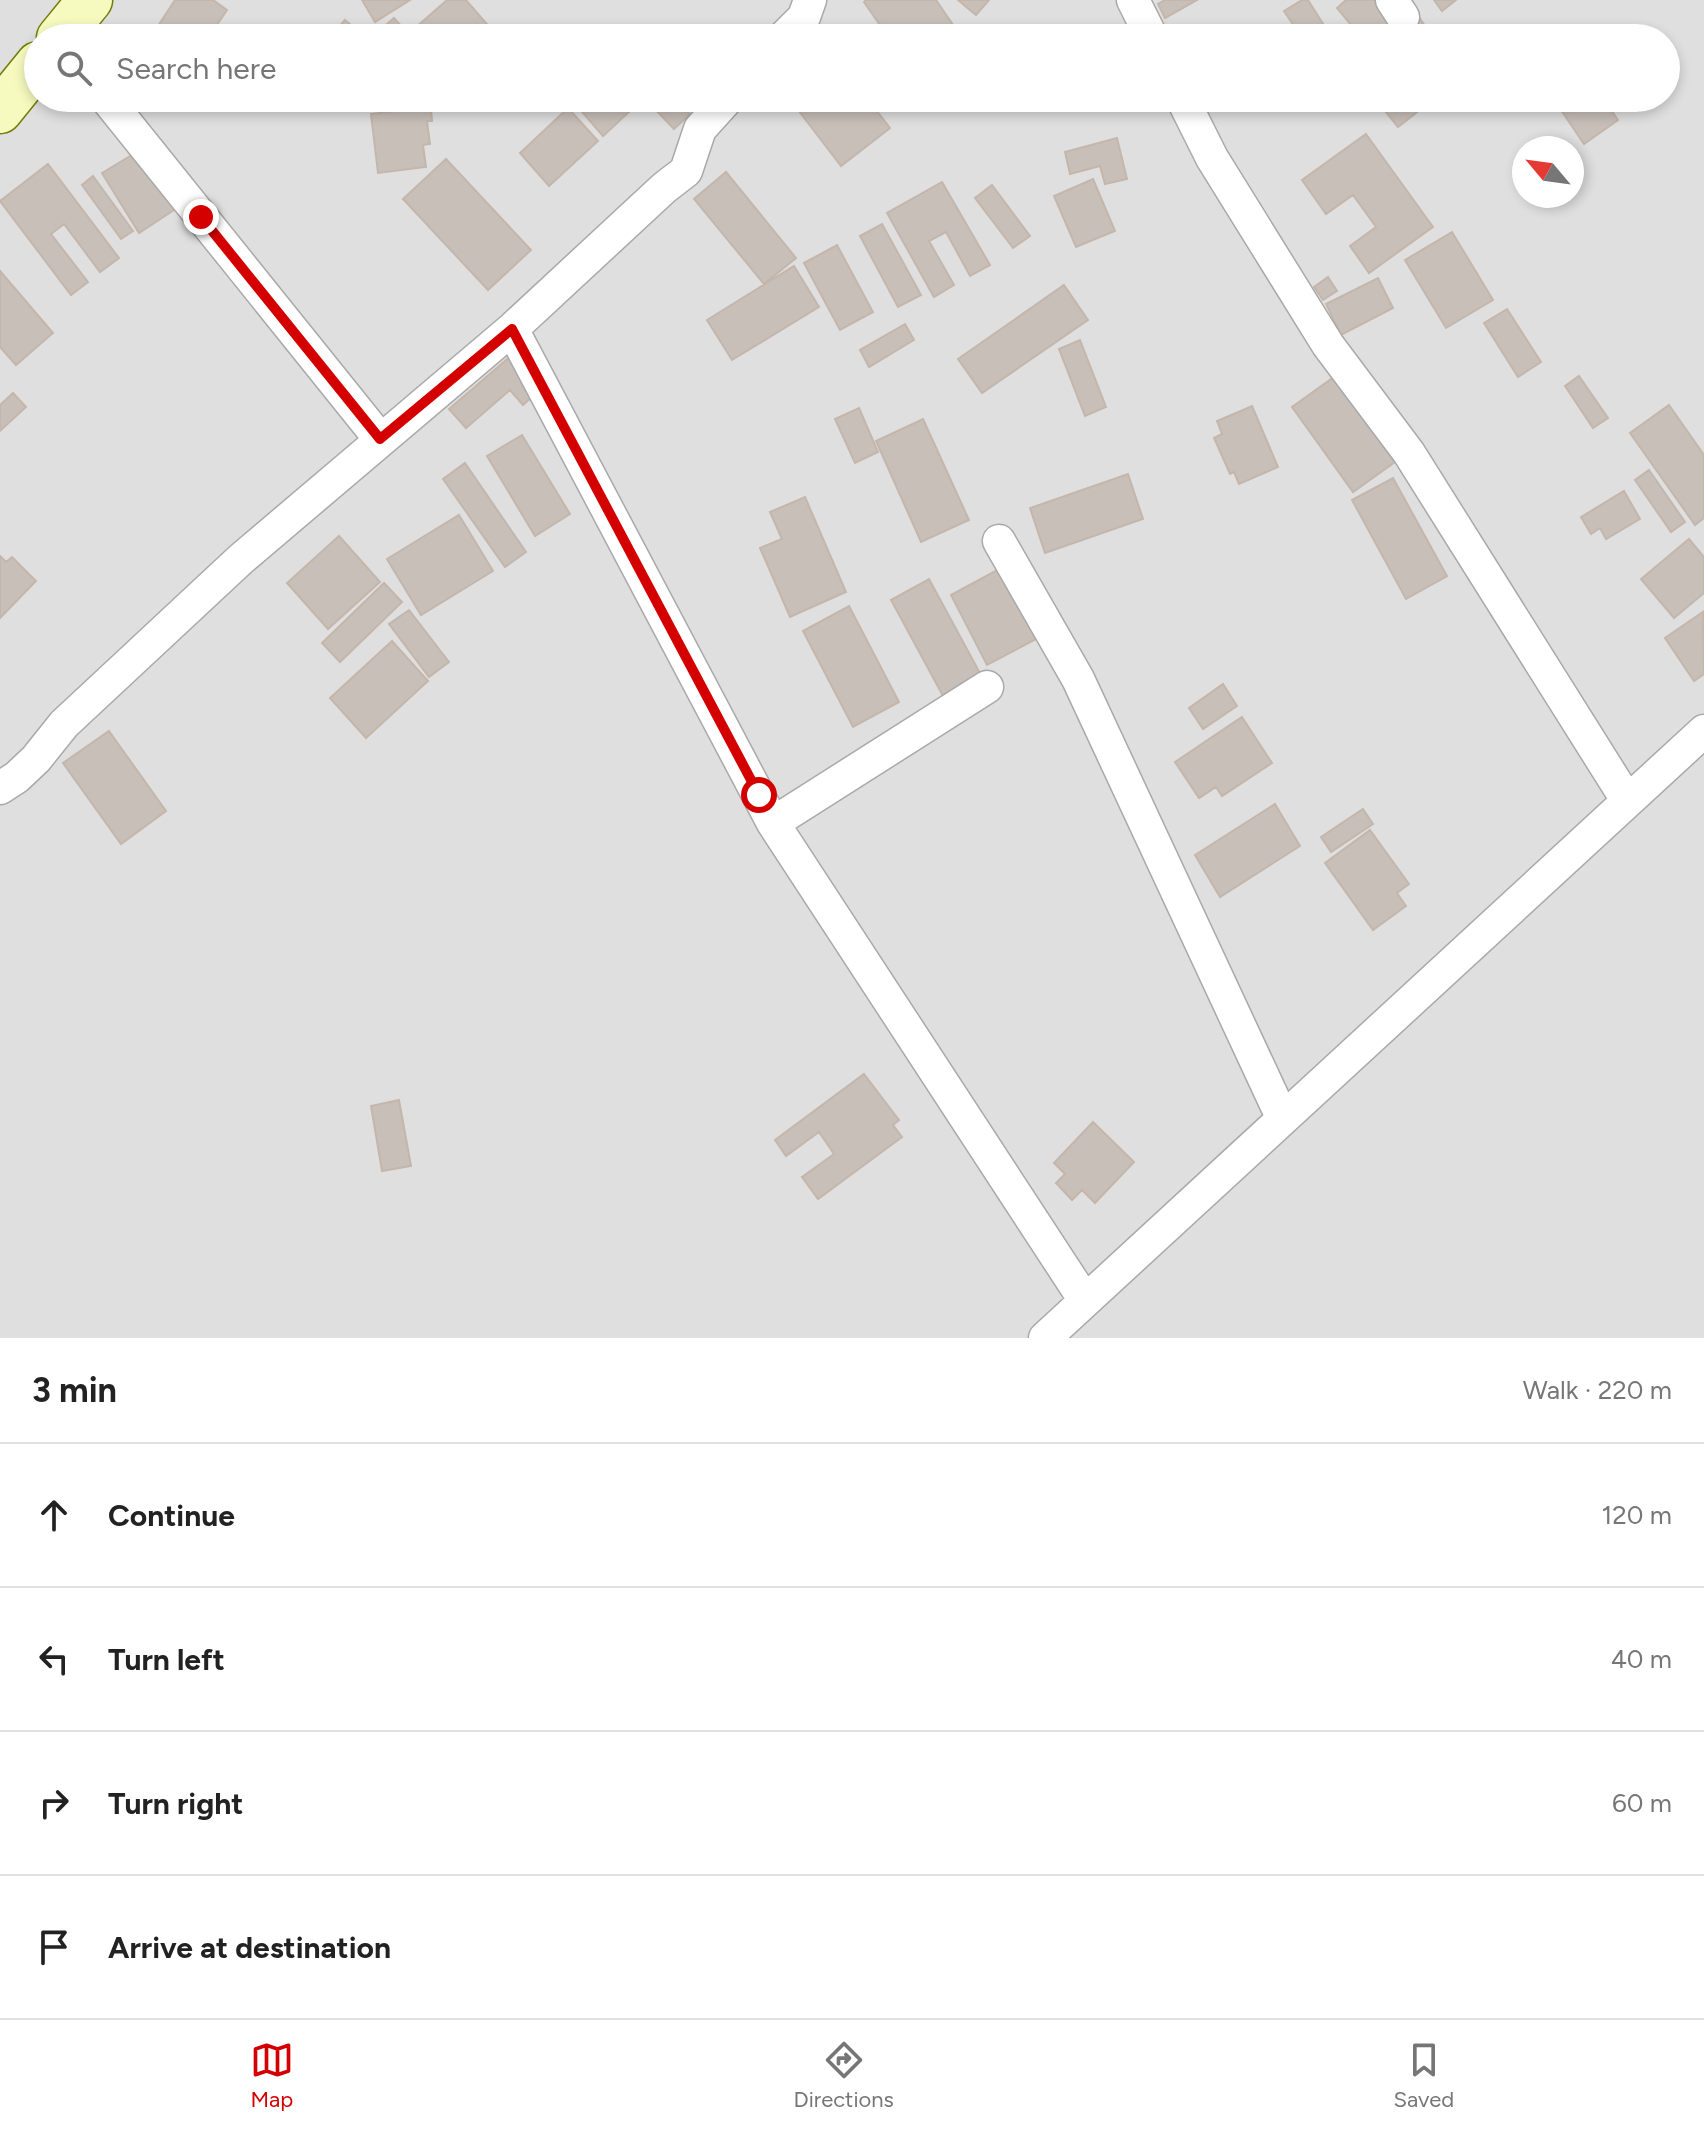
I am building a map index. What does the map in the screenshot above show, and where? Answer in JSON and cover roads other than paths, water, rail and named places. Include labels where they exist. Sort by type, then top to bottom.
[{"type":"street","points":[[70,24],[90,0]]},
{"type":"street","points":[[797,24],[804,17],[810,0]]},
{"type":"street","points":[[1133,0],[1145,24]]},
{"type":"street","points":[[0,111],[24,81]]},
{"type":"street","points":[[117,112],[380,439]]},
{"type":"street","points":[[0,788],[27,768],[64,724],[241,559],[512,329],[686,171],[700,129],[715,112]]},
{"type":"street","points":[[1189,112],[1212,158],[1328,345],[1409,453],[1627,800]]},
{"type":"street","points":[[512,329],[773,823],[1084,1299]]},
{"type":"street","points":[[999,541],[1078,679],[1282,1117]]},
{"type":"street","points":[[773,823],[987,687]]},
{"type":"street","points":[[1045,1338],[1704,731]]}]
